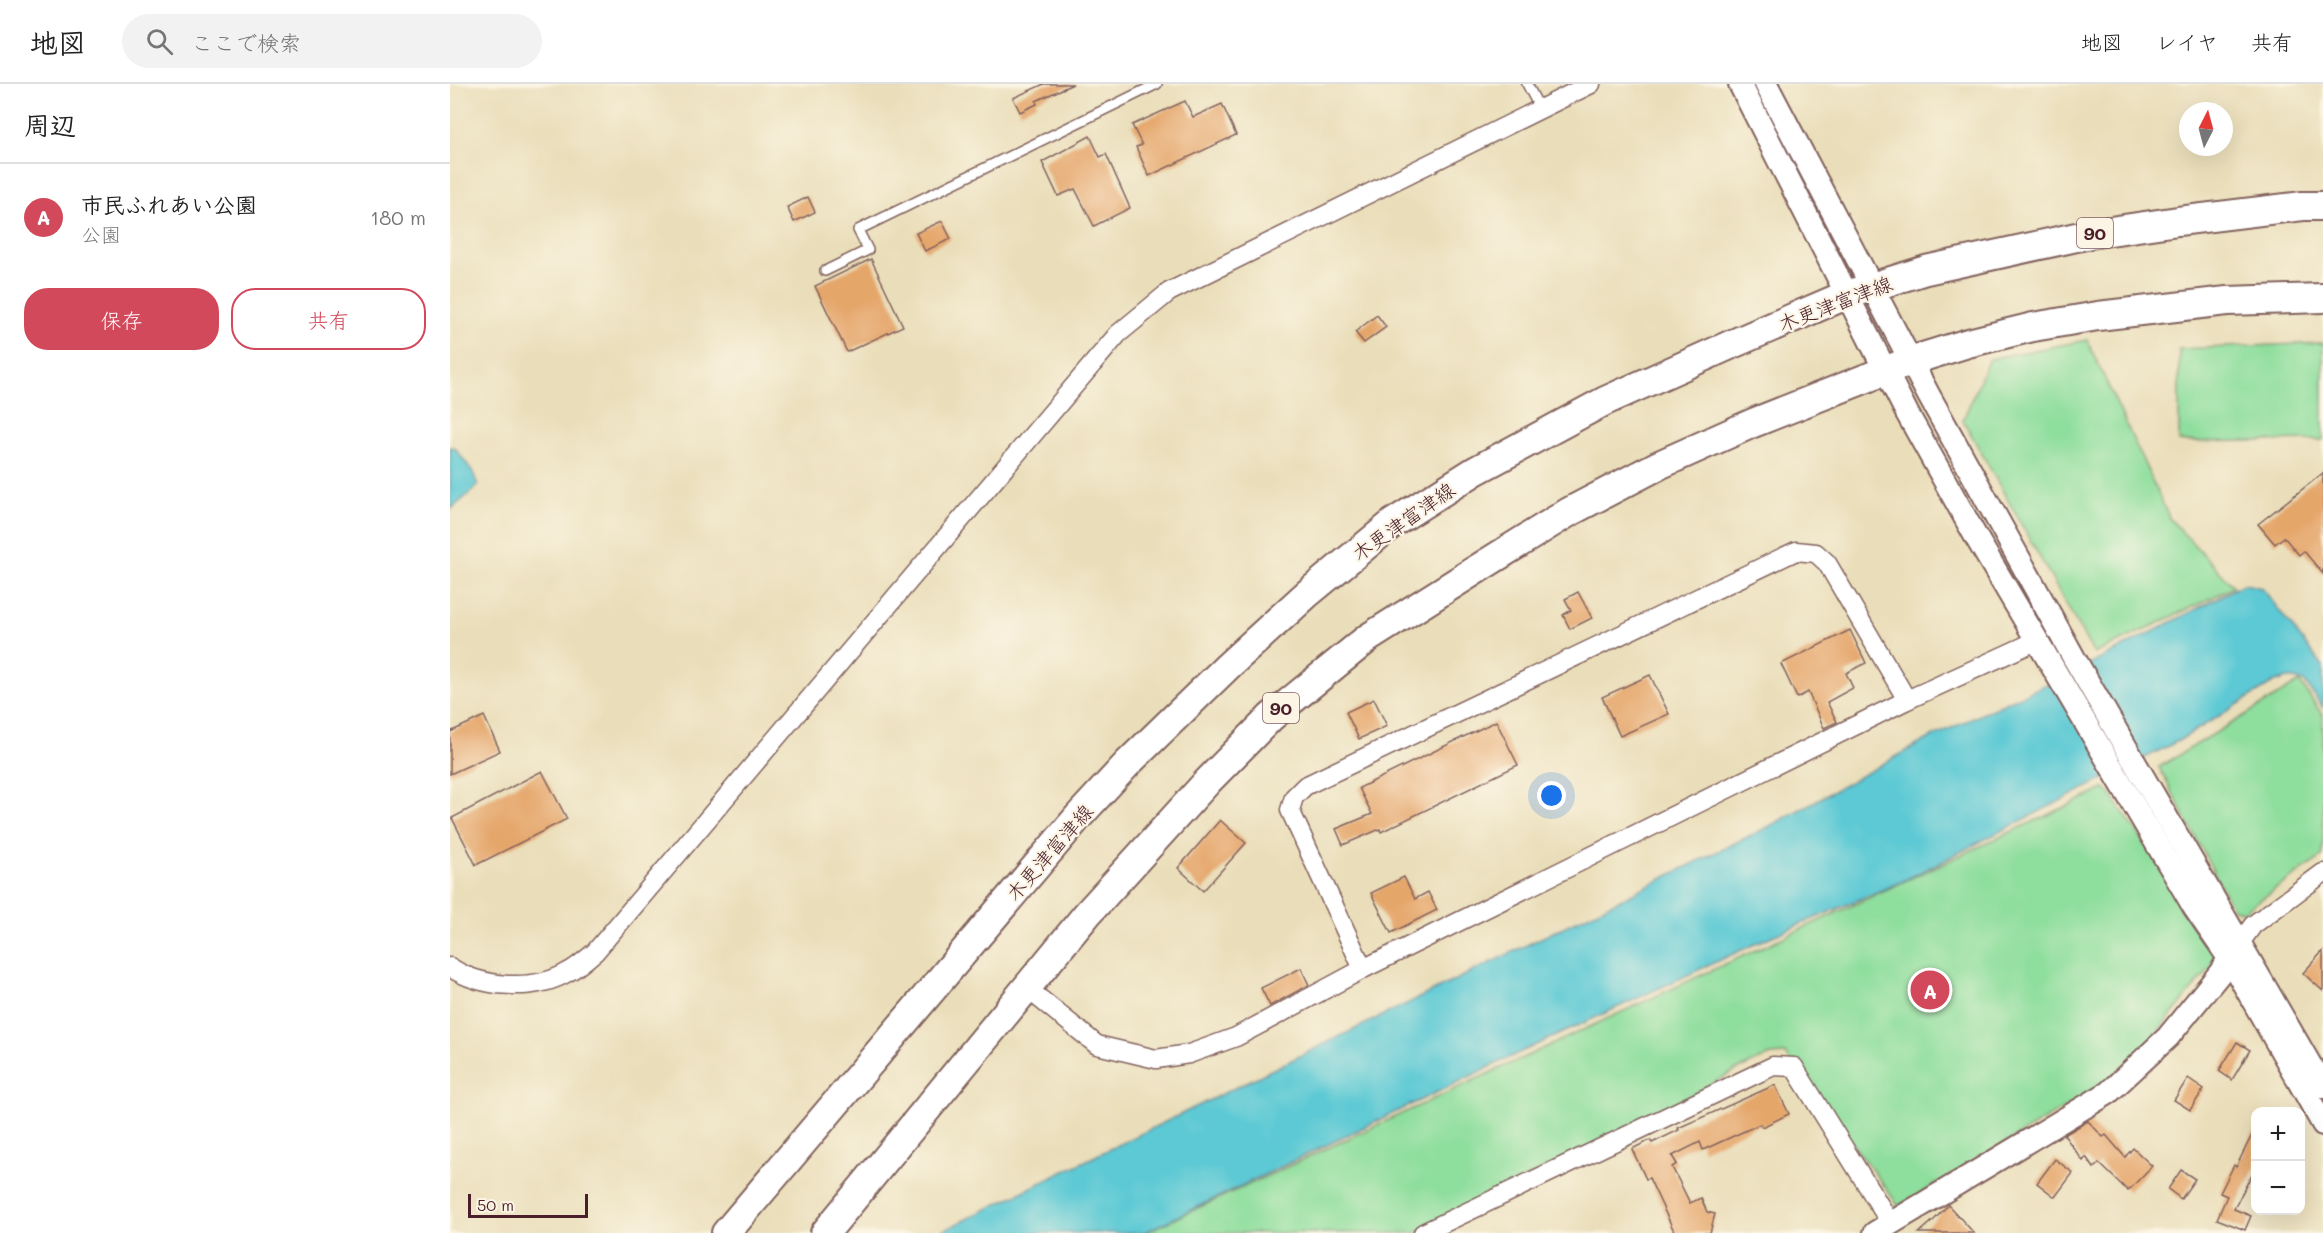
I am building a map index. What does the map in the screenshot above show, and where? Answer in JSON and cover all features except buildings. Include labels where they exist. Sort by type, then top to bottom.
[{"type":"main road","name":"木更津富津線","points":[[726,1233],[1078,817],[1164,727],[1307,594],[1393,523],[1475,471],[1605,401],[1859,291],[1926,270],[2090,234],[2178,221],[2303,206],[2323,206]]},
{"type":"main road","name":"90","points":[[825,1233],[1028,989],[1088,913],[1208,781],[1270,717],[1368,638],[1569,512],[1659,465],[1753,423],[1897,366],[1979,340],[2033,327],[2098,316],[2227,301],[2323,298]]},
{"type":"street","points":[[450,967],[461,974],[502,986],[536,983],[567,973],[595,952],[1118,334],[1152,305],[1169,292],[1592,84]]},
{"type":"street","points":[[1740,84],[1859,291]]},
{"type":"street","points":[[1766,84],[1859,291],[1897,366],[1976,537],[2038,640],[2064,664],[2140,772],[2323,1124]]},
{"type":"street","points":[[1897,366],[2064,664],[2120,784],[2194,907],[2234,951],[2323,1087]]},
{"type":"street","points":[[1363,969],[1290,810],[1294,797],[1305,786],[1796,551],[1816,553],[1827,562],[1907,700]]},
{"type":"street","points":[[1028,989],[1097,1045],[1156,1059],[1189,1054],[1236,1037],[1363,969],[1907,700],[2038,640]]},
{"type":"street","points":[[1423,1233],[1773,1066],[1794,1067],[1883,1229],[2108,1093],[2168,1037],[2253,925],[2323,873]]},
{"type":"lane","points":[[825,271],[868,250],[858,230],[1157,84]]},
{"type":"lane","points":[[1527,84],[1540,109]]},
{"type":"green space","points":[[2087,340],[2170,519],[2234,587],[2094,654],[1963,420],[1989,359]]},
{"type":"green space","points":[[2323,343],[2323,440],[2179,442],[2179,349]]},
{"type":"green space","points":[[2300,682],[2323,716],[2323,856],[2244,911],[2233,909],[2159,767]]},
{"type":"green space","points":[[2106,788],[2193,911],[2217,960],[2147,1044],[2102,1086],[1899,1206],[1785,1054],[1771,1055],[1737,1070],[1683,1100],[1415,1233],[1144,1233]]},
{"type":"water","points":[[450,447],[455,448],[473,472],[478,486],[450,510]]},
{"type":"water","points":[[2244,584],[2262,588],[2323,667],[2323,708],[2304,681],[2287,678],[2273,683],[2178,741],[1903,881],[1770,937],[1523,1051],[1143,1233],[938,1233],[1768,827],[1932,737],[2099,660]]},
{"type":"place","name":"市民ふれあい公園","points":[[1930,990]]}]
